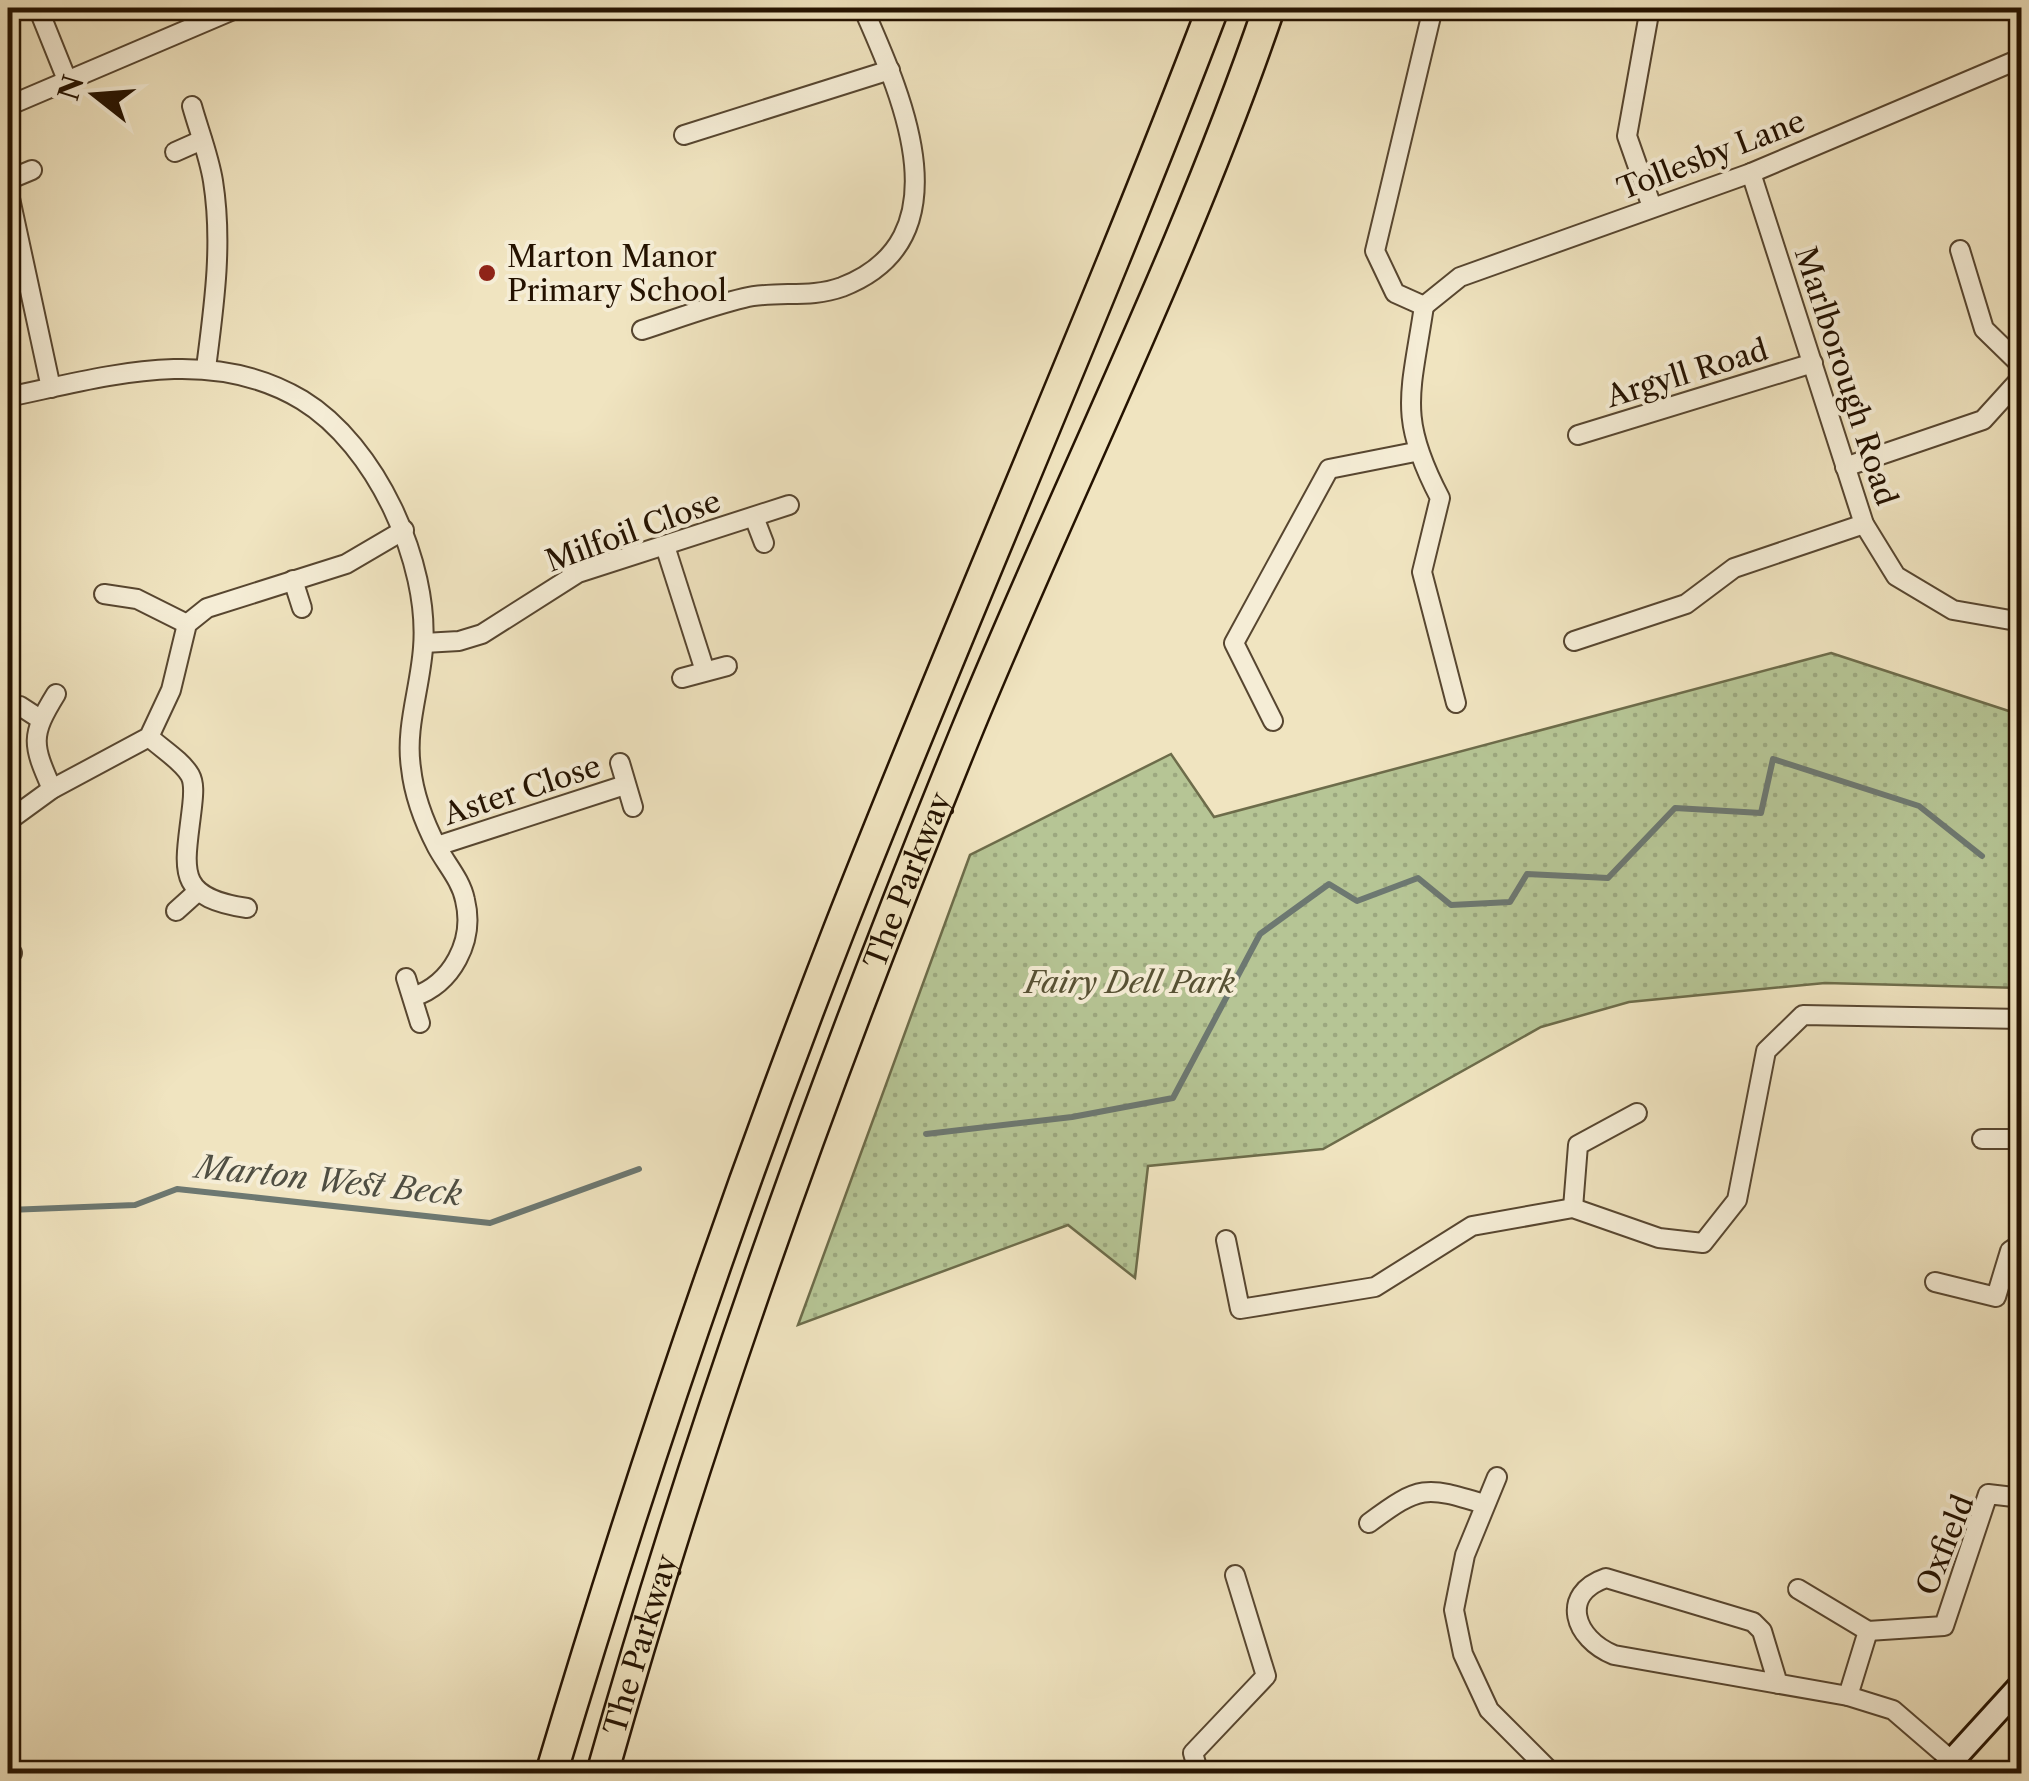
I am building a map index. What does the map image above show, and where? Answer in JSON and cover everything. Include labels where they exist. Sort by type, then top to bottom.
[{"type":"highway","points":[[1160,146],[1197,8]]},
{"type":"highway","name":"The Parkway","points":[[550,1774],[608,1587],[765,1124],[897,786],[1213,8]]},
{"type":"highway","name":"The Parkway","points":[[602,1774],[654,1588],[806,1142],[966,732],[1204,186],[1268,8]]},
{"type":"street","points":[[41,8],[66,80]]},
{"type":"street","points":[[8,106],[238,8]]},
{"type":"street","points":[[642,330],[748,297],[813,296],[861,278],[880,263],[902,234],[918,174],[915,150],[890,70],[863,8]]},
{"type":"street","points":[[1433,8],[1375,250],[1395,293],[1424,306],[1408,414],[1415,452],[1440,498],[1422,572],[1456,702]]},
{"type":"street","points":[[1650,8],[1627,136],[1652,207]]},
{"type":"street","name":"Tollesby Lane","points":[[1424,306],[1460,277],[1751,173],[2022,58]]},
{"type":"street","points":[[684,135],[890,70]]},
{"type":"street","points":[[192,106],[213,178],[218,223],[217,279],[206,368]]},
{"type":"street","points":[[175,152],[202,140]]},
{"type":"street","points":[[8,180],[32,170]]},
{"type":"street","name":"Marlborough Road","points":[[1751,173],[1864,524],[1896,576],[1953,610],[2022,622]]},
{"type":"street","points":[[8,189],[51,388]]},
{"type":"street","points":[[1960,250],[1984,329],[2022,366]]},
{"type":"street","name":"Argyll Road","points":[[1578,434],[1813,364]]},
{"type":"street","points":[[8,398],[164,367],[206,368],[278,388],[325,417],[360,459],[404,530],[422,598],[424,643],[410,726],[410,766],[418,805],[466,900],[465,938],[452,970],[426,992],[412,997]]},
{"type":"street","points":[[1845,467],[1983,420],[2022,377]]},
{"type":"street","points":[[1272,721],[1234,643],[1329,469],[1415,452]]},
{"type":"street","name":"Milfoil Close","points":[[424,643],[459,642],[482,634],[578,574],[789,505]]},
{"type":"street","name":"Milfoil Close","points":[[754,516],[764,543]]},
{"type":"street","points":[[1574,641],[1686,604],[1734,568],[1864,524]]},
{"type":"street","points":[[8,821],[52,788],[149,737],[171,690],[187,624],[225,601],[346,564],[404,530]]},
{"type":"street","points":[[665,546],[705,671]]},
{"type":"street","points":[[293,580],[302,608]]},
{"type":"street","points":[[104,594],[137,599],[187,624]]},
{"type":"street","points":[[682,678],[727,666]]},
{"type":"street","points":[[52,788],[34,742],[40,719],[56,694]]},
{"type":"street","points":[[20,706],[40,719]]},
{"type":"street","points":[[149,737],[190,776],[193,792],[186,866],[196,894],[220,904],[247,908]]},
{"type":"street","name":"Aster Close","points":[[620,764],[633,808]]},
{"type":"street","name":"Aster Close","points":[[436,846],[625,785]]},
{"type":"street","points":[[176,911],[196,894]]},
{"type":"street","points":[[406,978],[420,1023]]},
{"type":"street","points":[[1226,1240],[1240,1309],[1374,1287],[1472,1226],[1573,1208],[1659,1238],[1703,1243],[1737,1200],[1766,1051],[1803,1015],[2022,1018]]},
{"type":"street","points":[[1573,1208],[1578,1144],[1637,1113]]},
{"type":"street","points":[[1982,1139],[2022,1138]]},
{"type":"street","points":[[1934,1282],[1996,1296],[2010,1251],[2022,1243]]},
{"type":"street","points":[[1497,1477],[1454,1588],[1463,1654],[1490,1710],[1553,1774]]},
{"type":"street","points":[[1369,1522],[1402,1498],[1433,1488],[1484,1504]]},
{"type":"street","name":"Oxfield","points":[[1868,1632],[1944,1626],[1988,1494],[2022,1498]]},
{"type":"street","points":[[1199,1774],[1193,1753],[1266,1676],[1235,1575]]},
{"type":"street","points":[[1778,1684],[1762,1631],[1752,1622],[1606,1578],[1590,1584],[1578,1604],[1580,1629],[1592,1646],[1614,1655],[1778,1684],[1848,1696],[1894,1710],[1946,1766],[2022,1684]]},
{"type":"street","points":[[1798,1590],[1868,1632],[1848,1696]]},
{"type":"green space","name":"Fairy Dell Park","points":[[1831,653],[2021,715],[2021,988],[1825,983],[1629,1002],[1541,1027],[1323,1149],[1148,1166],[1135,1278],[1068,1225],[798,1325],[970,855],[1171,754],[1214,817]]},
{"type":"waterway","name":"Marton West Beck","points":[[926,1134],[1072,1117],[1173,1098],[1260,934],[1329,884],[1357,901],[1418,878],[1451,905],[1510,902],[1527,874],[1608,878],[1675,808],[1761,813],[1773,759],[1919,806],[1982,856]]},
{"type":"waterway","name":"Marton West Beck","points":[[8,1210],[135,1205],[177,1189],[490,1223],[639,1169]]},
{"type":"place","name":"Marton Manor Primary School","points":[[487,273]]}]
